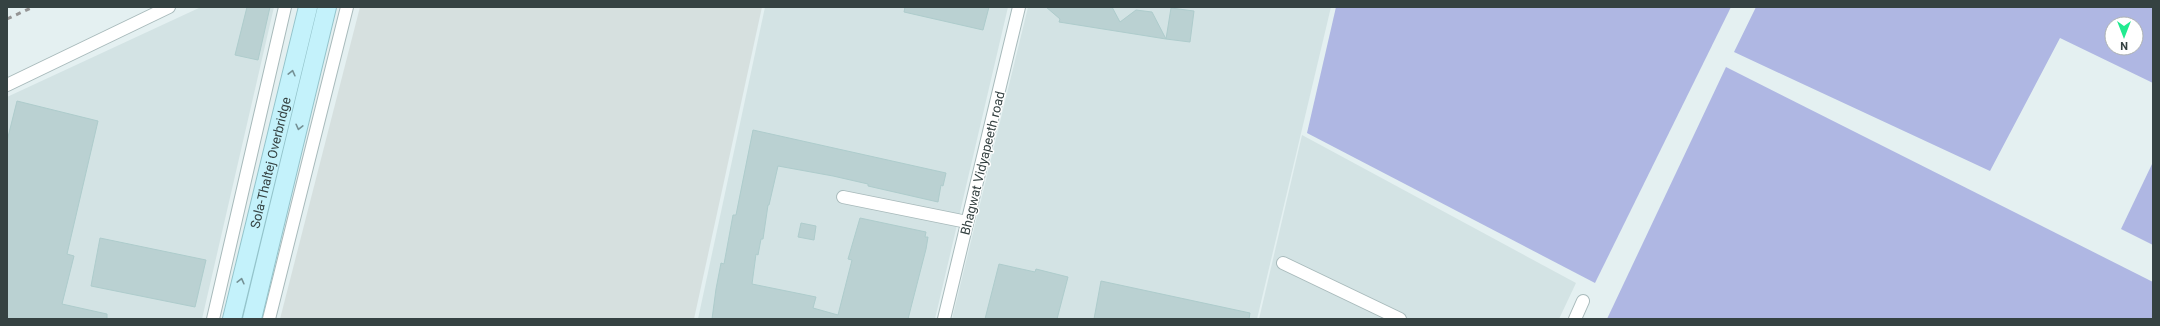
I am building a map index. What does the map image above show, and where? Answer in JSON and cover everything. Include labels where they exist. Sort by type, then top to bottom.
[{"type":"street","points":[[7,85],[169,7]]},
{"type":"street","points":[[212,319],[286,7]]},
{"type":"street","name":"Sola-Thaltej Overbridge","points":[[232,319],[308,7]]},
{"type":"street","name":"Sola-Thaltej Overbridge","points":[[252,319],[327,7]]},
{"type":"street","points":[[269,319],[347,7]]},
{"type":"street","name":"Bhagwat Vidyapeeth road","points":[[944,319],[1019,7]]},
{"type":"street","points":[[843,197],[968,222]]},
{"type":"street","points":[[1283,263],[1400,319]]},
{"type":"street","points":[[1575,319],[1583,301]]},
{"type":"shaded area","points":[[201,7],[274,7],[202,319],[7,319],[7,97]]},
{"type":"shaded area","points":[[360,7],[762,7],[694,319],[280,319]]},
{"type":"shaded area","points":[[765,7],[1008,7],[935,319],[698,319]]},
{"type":"shaded area","points":[[1028,7],[1331,7],[1257,319],[952,319]]},
{"type":"shaded area","points":[[1336,7],[1731,7],[1595,283],[1307,133]]},
{"type":"shaded area","points":[[1756,7],[2153,7],[2153,83],[2060,38],[1990,171],[1734,52]]},
{"type":"shaded area","points":[[1726,67],[2153,282],[2153,319],[1607,319]]},
{"type":"shaded area","points":[[1302,135],[1576,283],[1559,319],[1259,319]]},
{"type":"shaded area","points":[[2153,162],[2153,245],[2121,229]]},
{"type":"building","points":[[247,7],[270,7],[258,60],[235,55]]},
{"type":"building","points":[[905,7],[989,7],[983,30],[904,12]]},
{"type":"building","points":[[1046,7],[1112,7],[1120,22],[1136,10],[1152,12],[1166,39],[1059,22],[1060,19]]},
{"type":"building","points":[[1171,8],[1194,11],[1190,42],[1166,39]]},
{"type":"building","points":[[17,101],[98,121],[67,254],[74,256],[62,304],[107,314],[107,319],[7,319],[7,141]]},
{"type":"building","points":[[753,130],[946,173],[943,186],[941,185],[938,202],[868,186],[868,184],[833,176],[778,166],[768,205],[763,239],[761,239],[758,255],[756,254],[752,284],[816,297],[813,308],[838,315],[852,260],[848,259],[860,218],[926,232],[925,237],[928,237],[926,249],[908,319],[712,319],[721,263],[724,264],[733,215],[736,215]]},
{"type":"building","points":[[801,223],[816,226],[814,240],[798,237]]},
{"type":"building","points":[[100,238],[206,260],[195,307],[91,286]]},
{"type":"building","points":[[999,264],[1035,272],[1036,269],[1068,277],[1057,319],[985,319]]},
{"type":"building","points":[[1101,281],[1250,313],[1249,319],[1094,319]]},
{"type":"railway","points":[[7,19],[33,7]]}]
